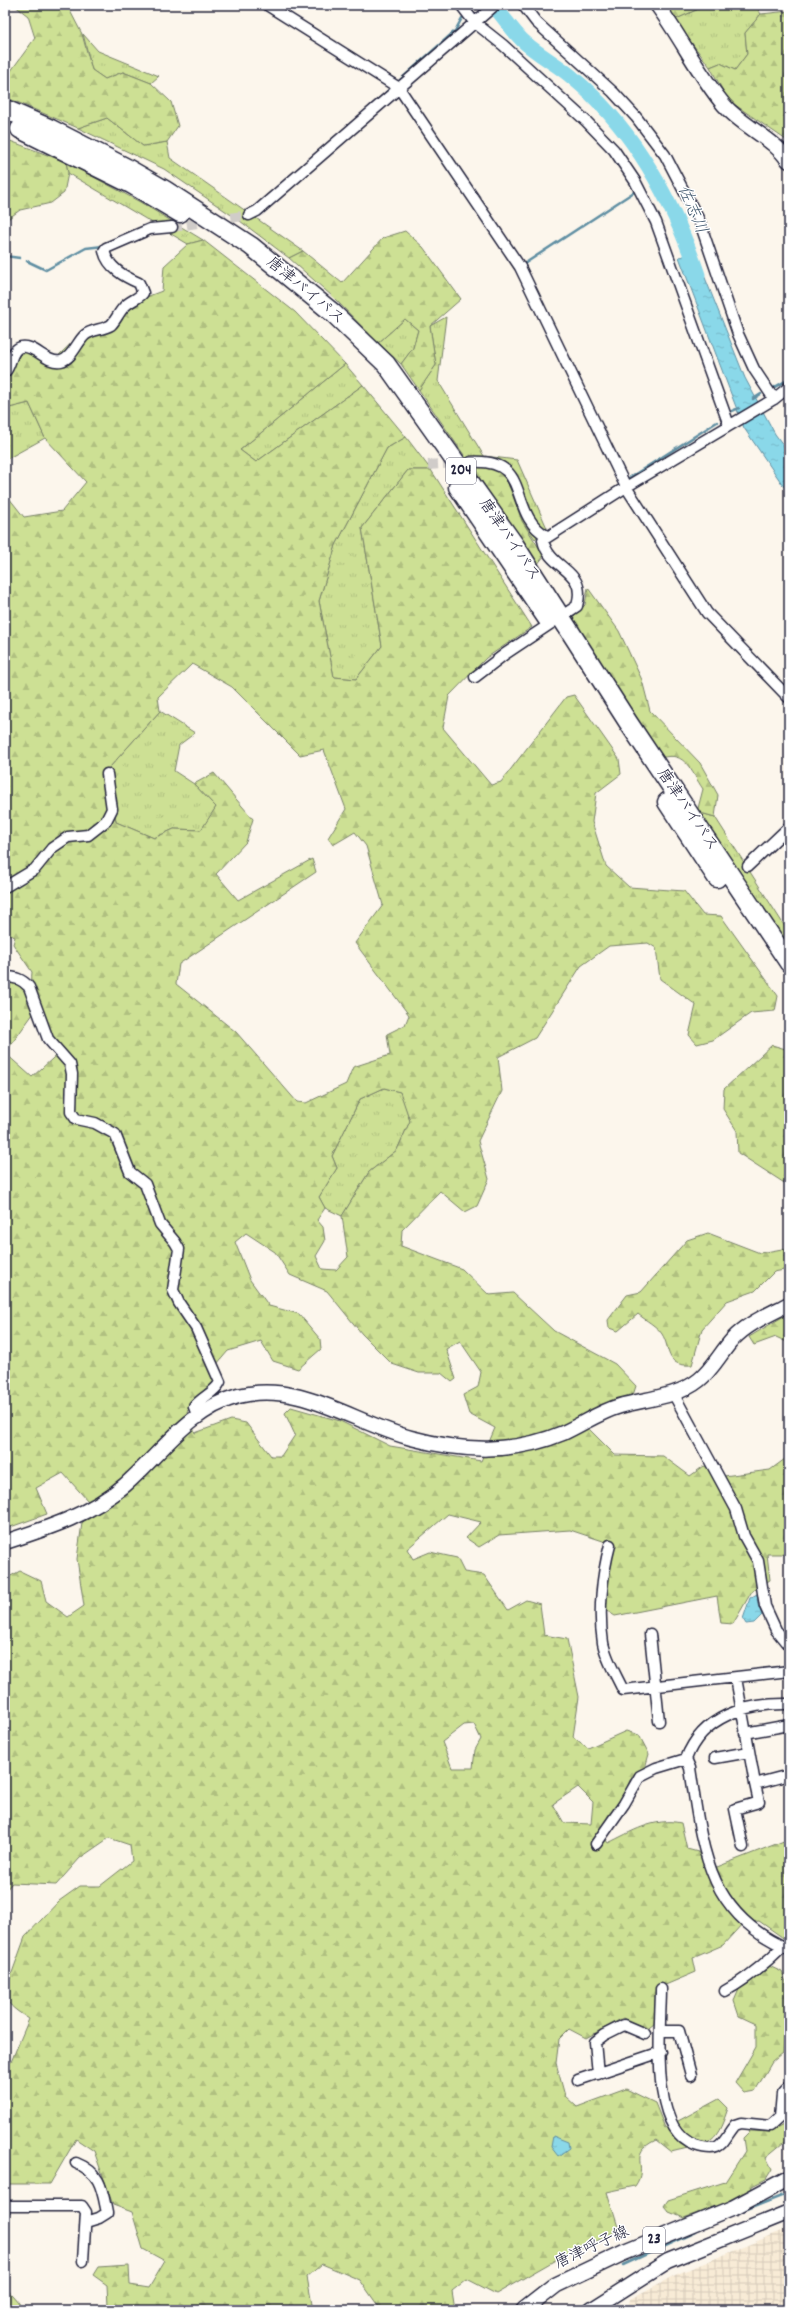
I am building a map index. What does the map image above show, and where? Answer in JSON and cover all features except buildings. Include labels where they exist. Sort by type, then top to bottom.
[{"type":"highway","name":"唐津バイパス","points":[[5,109],[51,129],[165,190],[251,246],[333,313],[386,364],[510,538],[556,621],[691,840],[789,977]]},
{"type":"highway","name":"唐津バイパス","points":[[5,122],[39,137],[131,184],[196,224],[273,276],[347,339],[380,374],[556,621],[789,964]]},
{"type":"main road","name":"唐津呼子線","points":[[524,2310],[556,2285],[623,2253],[733,2208],[789,2178]]},
{"type":"street","points":[[267,5],[399,88],[520,267],[626,487],[707,613],[789,698]]},
{"type":"street","points":[[461,5],[586,121],[614,150],[635,181],[656,222],[729,425]]},
{"type":"street","points":[[249,215],[257,211],[495,5]]},
{"type":"street","points":[[523,5],[536,22],[622,102],[665,155],[700,220],[738,334],[754,369],[774,399]]},
{"type":"street","points":[[657,5],[724,104],[740,121],[772,143],[789,161]]},
{"type":"street","points":[[5,372],[14,352],[20,347],[26,346],[51,360],[62,361],[69,356],[87,333],[103,329],[112,324],[123,307],[143,292],[139,283],[125,277],[117,271],[104,251],[106,248],[150,229],[172,227]]},
{"type":"street","points":[[475,676],[577,606],[580,595],[578,584],[545,549],[543,540],[547,536],[774,399],[789,387]]},
{"type":"street","points":[[471,462],[488,461],[503,467],[515,482],[527,518],[535,529],[547,536]]},
{"type":"street","points":[[5,887],[16,882],[35,869],[52,848],[68,837],[88,835],[106,821],[112,809],[107,774]]},
{"type":"street","points":[[748,866],[789,827]]},
{"type":"street","points":[[5,977],[15,977],[29,986],[48,1039],[70,1064],[72,1074],[70,1112],[76,1119],[95,1123],[115,1134],[130,1172],[145,1184],[160,1224],[176,1242],[179,1249],[173,1290],[179,1303],[196,1328],[220,1382],[218,1387],[199,1400],[194,1407],[196,1415]]},
{"type":"street","points":[[5,1542],[52,1527],[79,1516],[124,1486],[176,1432],[196,1415],[216,1404],[239,1396],[266,1392],[298,1394],[383,1430],[414,1439],[485,1450],[509,1449],[564,1432],[598,1414],[645,1395],[674,1393],[700,1380],[734,1338],[755,1322],[789,1304]]},
{"type":"street","points":[[674,1393],[736,1509],[744,1536],[758,1561],[765,1606],[776,1630],[789,1646]]},
{"type":"street","points":[[610,1545],[605,1564],[603,1590],[603,1644],[623,1690],[656,1688],[789,1671]]},
{"type":"street","points":[[650,1634],[659,1721]]},
{"type":"street","points":[[736,1678],[758,1802],[736,1809],[743,1847]]},
{"type":"street","points":[[596,1844],[624,1804],[640,1776],[656,1768],[686,1759],[697,1737],[725,1715],[741,1708],[772,1703],[789,1704]]},
{"type":"street","points":[[745,1734],[789,1725]]},
{"type":"street","points":[[715,1758],[749,1752]]},
{"type":"street","points":[[686,1759],[690,1768],[702,1847],[710,1871],[724,1898],[738,1916],[751,1927],[786,1948],[755,1972],[725,1992]]},
{"type":"street","points":[[755,1784],[789,1776]]},
{"type":"street","points":[[661,1989],[661,2093],[667,2114],[677,2133],[691,2143],[700,2146],[718,2147],[724,2143],[735,2124],[741,2123],[770,2126],[780,2117],[782,2094],[789,2086]]},
{"type":"street","points":[[598,2074],[595,2042],[604,2035],[624,2025],[636,2028],[645,2034]]},
{"type":"street","points":[[661,2032],[679,2031],[690,2075]]},
{"type":"street","points":[[578,2080],[661,2052]]},
{"type":"street","points":[[76,2163],[89,2168],[101,2183],[107,2212],[99,2218],[86,2222]]},
{"type":"street","points":[[5,2206],[82,2206],[86,2212],[83,2261]]},
{"type":"street","points":[[595,2309],[668,2261],[789,2212]]},
{"type":"shaded area","points":[[789,2228],[789,2310],[628,2310],[630,2299],[675,2275]]},
{"type":"green space","points":[[14,5],[67,5],[82,34],[92,70],[105,79],[123,72],[151,83],[171,102],[178,126],[167,142],[143,146],[107,118],[78,128],[5,97],[5,79],[35,38],[28,16]]},
{"type":"green space","points":[[666,5],[707,5],[674,20]]},
{"type":"green space","points":[[707,5],[755,5],[761,14],[745,33],[747,54],[735,70],[720,63],[710,67],[674,20]]},
{"type":"green space","points":[[789,11],[789,142],[728,100],[710,67],[720,63],[735,70],[747,54],[745,33],[761,14]]},
{"type":"green space","points":[[83,34],[98,51],[159,76],[151,83],[123,72],[105,79],[92,70]]},
{"type":"green space","points":[[107,118],[143,146],[167,142],[170,158],[303,251],[289,258],[240,221],[164,169],[78,128]]},
{"type":"green space","points":[[5,139],[66,162],[68,173],[64,193],[51,203],[20,210],[5,221]]},
{"type":"green space","points":[[66,162],[140,202],[203,240],[188,244],[68,173]]},
{"type":"green space","points":[[405,231],[423,247],[461,299],[430,326],[436,365],[419,390],[401,364],[413,348],[418,330],[405,319],[378,343],[333,297],[289,258],[303,251],[342,283],[383,238]]},
{"type":"green space","points":[[203,240],[295,312],[345,364],[240,450],[256,462],[363,385],[406,437],[387,448],[336,545],[319,601],[334,677],[356,679],[382,646],[362,528],[408,470],[431,470],[532,627],[486,658],[449,696],[443,728],[491,785],[501,782],[566,697],[574,695],[619,759],[621,774],[596,793],[592,822],[606,866],[629,887],[684,891],[703,915],[721,916],[778,996],[775,1011],[751,1013],[713,1040],[697,1044],[689,1035],[696,1005],[660,979],[656,948],[648,943],[609,946],[581,966],[535,1038],[498,1057],[502,1091],[478,1141],[489,1179],[477,1206],[465,1212],[440,1191],[402,1230],[401,1246],[462,1269],[489,1295],[513,1293],[554,1331],[615,1364],[636,1386],[633,1395],[587,1411],[588,1428],[615,1455],[663,1456],[690,1476],[704,1466],[724,1476],[770,1470],[789,1456],[789,1558],[786,1554],[767,1554],[770,1580],[752,1591],[733,1624],[721,1623],[717,1596],[615,1616],[604,1609],[609,1543],[570,1530],[499,1535],[479,1547],[466,1538],[481,1522],[448,1514],[407,1549],[413,1559],[430,1552],[457,1558],[464,1572],[484,1575],[508,1610],[526,1600],[540,1604],[544,1635],[567,1639],[579,1697],[573,1737],[588,1748],[626,1731],[639,1735],[649,1754],[645,1768],[630,1780],[622,1800],[601,1833],[608,1843],[634,1830],[652,1824],[661,1822],[681,1823],[687,1849],[698,1852],[705,1865],[717,1867],[789,1839],[789,1942],[759,1921],[743,1923],[723,1945],[693,1958],[696,1972],[656,1989],[654,2024],[645,2031],[623,2018],[586,2038],[569,2029],[559,2039],[556,2063],[565,2096],[577,2107],[626,2089],[655,2103],[665,2128],[719,2099],[728,2108],[715,2137],[703,2144],[671,2152],[656,2140],[647,2145],[642,2150],[640,2155],[639,2179],[635,2186],[607,2192],[618,2227],[611,2235],[566,2254],[496,2294],[467,2279],[452,2291],[455,2310],[381,2310],[360,2280],[322,2264],[307,2277],[313,2310],[113,2310],[108,2305],[107,2285],[93,2275],[98,2267],[129,2265],[130,2285],[149,2288],[165,2261],[143,2249],[132,2212],[113,2205],[94,2151],[76,2139],[50,2184],[5,2184],[5,2065],[11,2062],[29,2019],[17,2011],[7,2001],[5,1992],[25,1937],[59,1901],[80,1886],[100,1886],[132,1861],[130,1845],[109,1838],[80,1858],[56,1885],[12,1883],[5,1891],[5,1579],[20,1571],[41,1581],[46,1601],[68,1617],[84,1606],[77,1559],[82,1523],[96,1510],[63,1473],[36,1488],[47,1514],[5,1529],[5,1053],[32,1077],[62,1050],[51,1034],[36,1001],[33,991],[32,972],[13,944],[15,937],[5,933],[5,493],[24,517],[62,511],[86,482],[45,438],[29,403],[5,409],[5,374],[14,354],[29,350],[58,356],[85,330],[112,322],[125,305],[162,291],[164,266],[188,244]],"holes":[[[192,664],[232,687],[300,755],[324,750],[346,809],[328,838],[333,845],[355,832],[366,846],[383,905],[355,943],[409,1015],[405,1025],[387,1034],[390,1055],[353,1067],[346,1084],[306,1103],[297,1102],[236,1032],[176,984],[179,964],[316,872],[312,859],[238,900],[216,874],[246,842],[253,819],[214,773],[194,784],[216,807],[201,830],[174,829],[154,838],[116,822],[109,768],[160,711],[158,697]],[[384,1088],[400,1092],[410,1121],[397,1150],[369,1172],[342,1216],[348,1257],[336,1270],[322,1269],[316,1256],[325,1241],[323,1227],[317,1220],[325,1208],[319,1197],[337,1168],[332,1156],[360,1099]],[[246,1233],[275,1252],[290,1275],[327,1291],[362,1334],[392,1364],[419,1373],[441,1373],[452,1382],[456,1379],[446,1349],[460,1341],[481,1372],[478,1387],[463,1395],[469,1414],[495,1428],[481,1461],[390,1446],[340,1421],[291,1407],[285,1413],[295,1435],[281,1456],[271,1456],[246,1423],[231,1420],[195,1433],[187,1411],[217,1389],[211,1371],[228,1351],[261,1341],[273,1361],[298,1369],[321,1349],[320,1339],[299,1314],[269,1306],[250,1280],[235,1242]],[[474,1724],[481,1739],[475,1750],[473,1768],[452,1768],[442,1742],[464,1725]],[[578,1787],[593,1802],[591,1824],[564,1823],[553,1804]]]},
{"type":"green space","points":[[446,317],[438,381],[484,456],[517,460],[547,528],[535,539],[522,521],[506,477],[493,467],[473,468],[419,390],[436,365],[430,326]]},
{"type":"green space","points":[[405,319],[418,330],[413,348],[401,364],[378,343]]},
{"type":"green space","points":[[345,364],[363,385],[256,462],[240,450]]},
{"type":"green space","points":[[29,403],[45,438],[5,460],[5,409]]},
{"type":"green space","points":[[406,437],[431,470],[408,470],[362,528],[382,646],[356,679],[334,677],[319,601],[336,545],[387,448]]},
{"type":"green space","points":[[493,467],[506,477],[522,521],[544,556],[537,565],[473,468]]},
{"type":"green space","points":[[588,588],[619,631],[642,680],[650,711],[700,763],[718,795],[715,817],[697,812],[703,789],[691,770],[687,764],[676,757],[669,756],[661,758],[571,619],[585,605]]},
{"type":"green space","points":[[160,711],[195,733],[179,745],[174,771],[194,784],[216,807],[202,830],[174,829],[154,838],[116,822],[109,768]]},
{"type":"green space","points":[[697,812],[715,817],[789,933],[789,952]]},
{"type":"green space","points":[[5,962],[12,974],[21,978],[33,1014],[5,1053]]},
{"type":"green space","points":[[772,1045],[789,1050],[789,1186],[738,1153],[737,1131],[723,1109],[724,1089]]},
{"type":"green space","points":[[384,1088],[401,1092],[410,1121],[397,1150],[369,1172],[342,1216],[325,1208],[319,1197],[337,1168],[332,1156],[360,1099]]},
{"type":"green space","points":[[708,1233],[760,1253],[782,1249],[789,1251],[789,1269],[774,1272],[755,1291],[727,1301],[702,1329],[692,1365],[683,1365],[673,1360],[670,1356],[665,1339],[660,1331],[638,1314],[618,1331],[609,1328],[608,1320],[627,1295],[641,1292],[687,1240]]},
{"type":"green space","points":[[789,1313],[789,1343],[776,1337],[754,1345],[749,1337]]},
{"type":"green space","points":[[769,1966],[782,1972],[788,1987],[783,2053],[772,2062],[755,2091],[744,2093],[735,2083],[756,2047],[756,2024],[739,2016],[734,2001],[740,1987]]},
{"type":"green space","points":[[783,2125],[789,2127],[789,2138],[766,2157],[772,2169],[766,2179],[752,2186],[750,2194],[684,2218],[669,2212],[664,2206],[668,2200],[725,2182],[745,2151],[743,2138],[750,2131],[771,2132]]},
{"type":"green space","points":[[5,2287],[19,2303],[20,2310],[5,2310]]},
{"type":"water","points":[[696,255],[745,378],[775,434],[789,453],[789,494],[744,428],[679,257]]},
{"type":"water","points":[[757,1594],[758,1605],[762,1615],[754,1623],[746,1624],[743,1619],[750,1598]]},
{"type":"water","points":[[553,2136],[568,2142],[569,2148],[558,2156],[551,2147]]},
{"type":"waterway","points":[[471,8],[475,5]]},
{"type":"waterway","name":"佐志川","points":[[493,5],[522,40],[573,78],[595,98],[614,119],[649,168],[663,193],[688,247],[698,275]]},
{"type":"waterway","points":[[400,80],[455,31],[462,18]]},
{"type":"waterway","points":[[371,106],[390,89]]},
{"type":"waterway","points":[[524,264],[634,192]]},
{"type":"waterway","points":[[27,261],[46,270],[86,248],[103,246]]},
{"type":"waterway","points":[[5,256],[20,258]]},
{"type":"waterway","points":[[773,388],[789,379]]},
{"type":"waterway","points":[[753,399],[761,394]]},
{"type":"waterway","points":[[732,411],[739,408]]},
{"type":"waterway","points":[[629,478],[717,422]]},
{"type":"waterway","points":[[736,2214],[789,2193]]},
{"type":"waterway","points":[[623,2265],[695,2232]]},
{"type":"tunnel","points":[[172,227],[249,215]]},
{"type":"tunnel","points":[[428,465],[459,463]]}]
